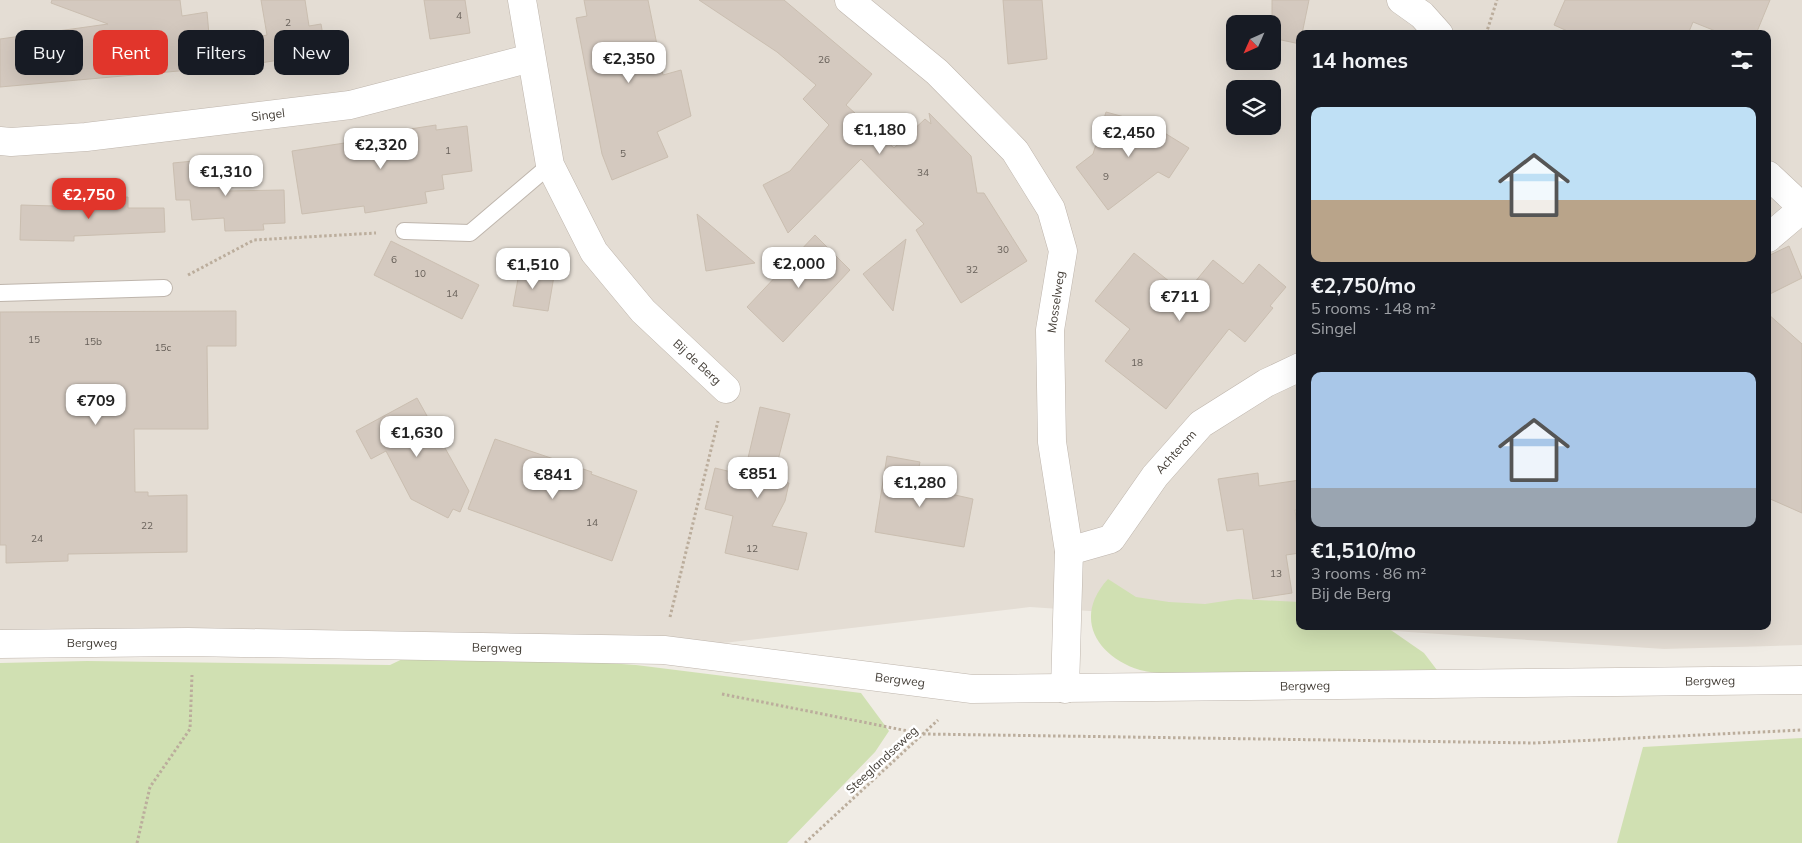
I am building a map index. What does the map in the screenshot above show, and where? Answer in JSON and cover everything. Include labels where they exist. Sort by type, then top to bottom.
[{"type":"street","name":"Bij de Berg","points":[[522,0],[550,164],[594,252],[643,311],[726,389]]},
{"type":"street","name":"Mosselweg","points":[[849,0],[938,72],[1015,152],[1051,208],[1063,251],[1050,330],[1052,442],[1069,551],[1065,689]]},
{"type":"street","points":[[1402,0],[1422,15],[1435,30]]},
{"type":"street","name":"Singel","points":[[0,141],[11,142],[86,137],[350,105],[531,58]]},
{"type":"street","points":[[1771,178],[1802,208],[1771,235]]},
{"type":"street","name":"Achterom","points":[[1069,551],[1111,539],[1155,476],[1201,424],[1266,383],[1296,369]]},
{"type":"street","name":"Bergweg","points":[[0,644],[188,642],[664,650],[972,689],[1802,680]]},
{"type":"lane","points":[[404,231],[470,233],[550,164]]},
{"type":"lane","points":[[0,293],[164,288]]},
{"type":"path","points":[[1487,30],[1497,0]]},
{"type":"path","points":[[164,288],[254,240],[404,231]]},
{"type":"path","name":"Bij de Berg","points":[[664,650],[675,596],[726,389]]},
{"type":"path","points":[[137,843],[150,787],[190,729],[192,669]]},
{"type":"path","name":"Steeglandseweg","points":[[805,843],[972,689]]},
{"type":"shaded area","points":[[0,0],[1802,0],[1802,645],[1664,649],[1378,630],[1771,630],[1771,30],[1296,30],[1296,625],[1030,607],[553,663],[413,654],[0,654]]},
{"type":"green space","points":[[1108,579],[1136,597],[1169,602],[1205,604],[1238,599],[1296,602],[1296,630],[1391,630],[1424,653],[1440,674],[1167,673],[1140,670],[1125,664],[1112,655],[1101,645],[1094,634],[1091,621],[1092,607],[1098,593]]},
{"type":"green space","points":[[413,654],[535,658],[636,665],[861,693],[889,731],[875,752],[787,843],[0,843],[0,663],[87,661],[390,665]]},
{"type":"green space","points":[[1802,738],[1802,843],[1617,843],[1643,747]]},
{"type":"building","points":[[52,0],[180,0],[182,16],[207,12],[209,30],[178,30],[178,71],[168,72],[168,30],[93,30],[93,75],[134,75],[0,87],[0,39],[15,37],[15,75],[83,75],[83,30],[65,30],[108,24],[51,3]]},
{"type":"building","points":[[261,0],[305,0],[309,26],[321,24],[322,30],[274,30],[274,61],[264,62],[264,36],[267,35]]},
{"type":"building","points":[[424,0],[465,0],[470,33],[430,39]]},
{"type":"building","points":[[584,0],[648,0],[663,75],[681,70],[691,116],[657,132],[668,157],[612,180],[602,154],[576,18],[587,16]]},
{"type":"building","points":[[699,0],[784,0],[872,74],[846,105],[894,148],[925,119],[931,124],[929,113],[971,156],[977,193],[984,193],[1027,261],[961,303],[916,230],[924,224],[861,159],[788,233],[763,185],[790,171],[829,125],[803,99],[816,85],[777,52]]},
{"type":"building","points":[[1003,0],[1042,0],[1047,59],[1008,64]]},
{"type":"building","points":[[1272,0],[1309,0],[1303,30],[1296,30],[1296,43],[1281,40],[1281,15],[1272,15]]},
{"type":"building","points":[[1565,0],[1770,0],[1758,30],[1713,30],[1693,22],[1690,30],[1565,30],[1554,25]]},
{"type":"building","points":[[1106,112],[1150,124],[1189,148],[1169,178],[1158,172],[1108,210],[1076,167],[1093,154]]},
{"type":"building","points":[[436,125],[436,130],[467,126],[472,171],[442,175],[444,189],[425,192],[427,203],[365,213],[364,206],[302,214],[292,151],[397,135],[397,131]]},
{"type":"building","points":[[224,158],[227,191],[284,190],[285,223],[263,224],[264,230],[225,231],[224,218],[192,220],[190,200],[176,200],[173,163]]},
{"type":"building","points":[[128,197],[128,208],[164,208],[165,232],[74,236],[74,241],[20,240],[21,205],[88,207],[87,199]]},
{"type":"building","points":[[697,214],[755,263],[706,271]]},
{"type":"building","points":[[815,235],[850,270],[783,342],[747,307]]},
{"type":"building","points":[[906,239],[893,311],[863,274]]},
{"type":"building","points":[[391,241],[479,285],[462,319],[374,275]]},
{"type":"building","points":[[1789,246],[1802,278],[1771,294],[1771,255]]},
{"type":"building","points":[[1134,253],[1185,294],[1213,260],[1243,284],[1259,264],[1286,287],[1270,306],[1273,308],[1245,342],[1229,329],[1166,409],[1105,361],[1130,329],[1095,301]]},
{"type":"building","points":[[520,268],[554,276],[548,311],[513,306]]},
{"type":"building","points":[[236,311],[236,346],[207,346],[208,429],[134,429],[135,492],[148,492],[148,496],[187,495],[187,552],[68,554],[68,561],[6,563],[6,545],[0,545],[0,312]]},
{"type":"building","points":[[1771,317],[1802,344],[1802,513],[1771,499]]},
{"type":"building","points":[[417,398],[469,491],[460,512],[453,509],[448,518],[411,499],[386,451],[371,459],[356,431]]},
{"type":"building","points":[[760,407],[790,414],[773,479],[789,483],[785,501],[772,526],[807,533],[798,570],[725,553],[733,516],[705,509],[715,468],[744,475]]},
{"type":"building","points":[[495,439],[592,472],[591,474],[637,491],[612,561],[468,509]]},
{"type":"building","points":[[887,456],[920,462],[915,486],[973,499],[964,547],[875,532]]},
{"type":"building","points":[[1258,473],[1259,486],[1296,481],[1296,554],[1286,555],[1292,593],[1253,599],[1243,529],[1227,531],[1218,479]]}]
